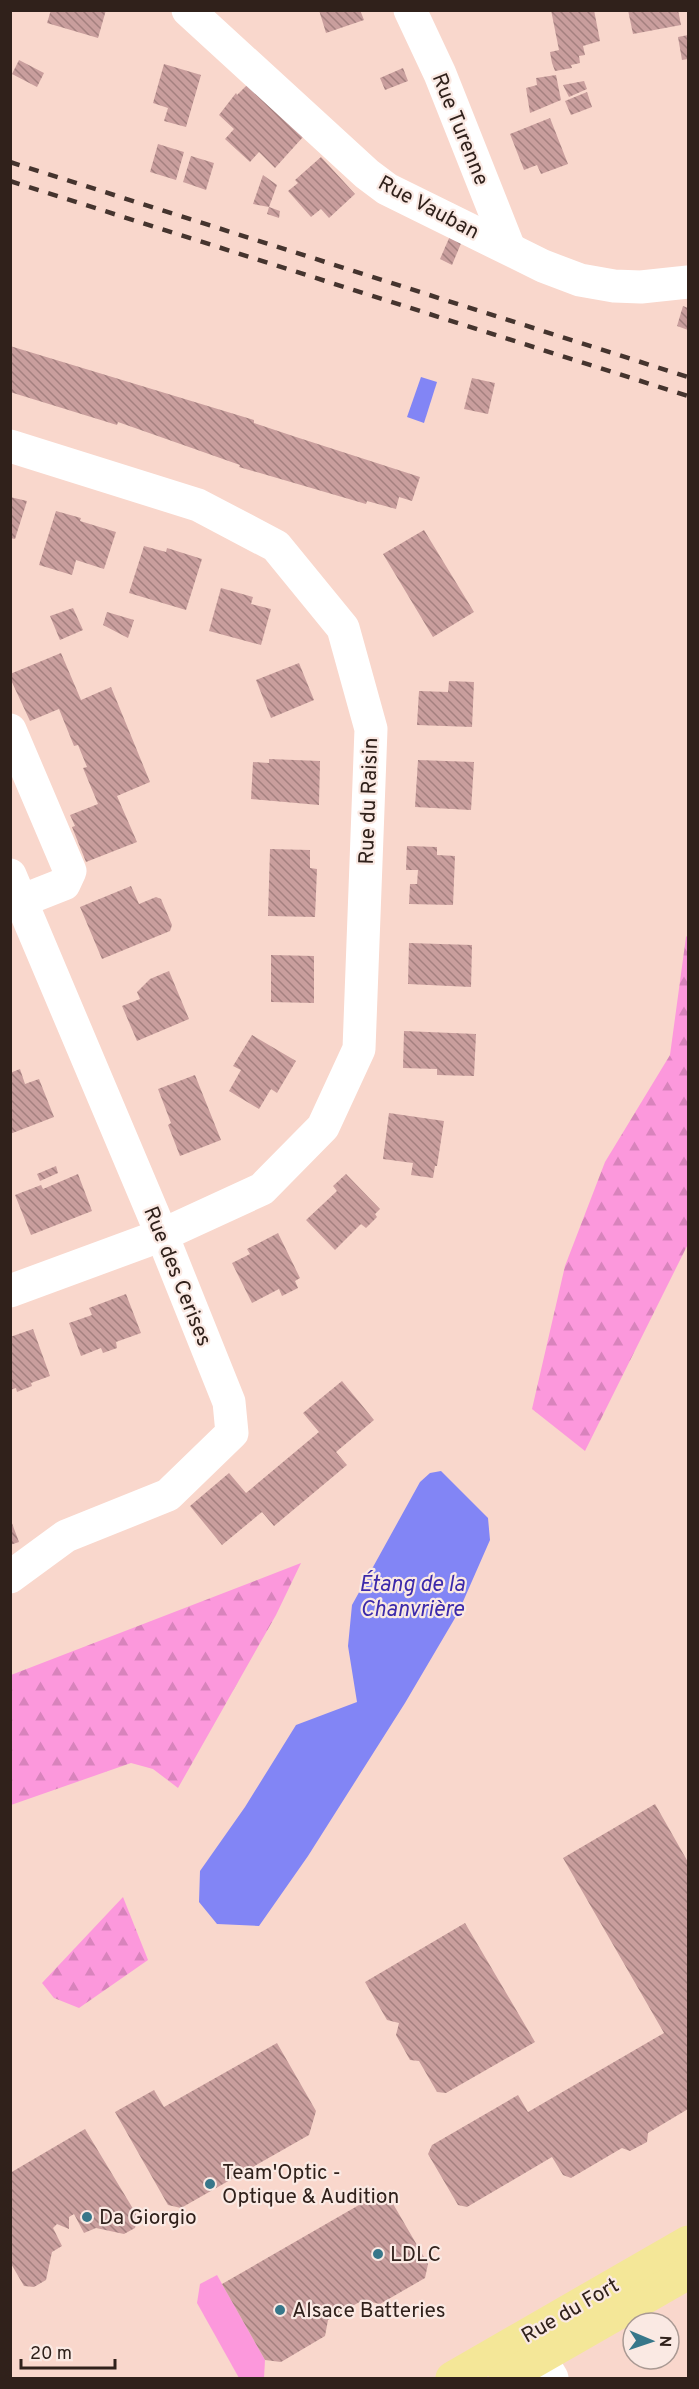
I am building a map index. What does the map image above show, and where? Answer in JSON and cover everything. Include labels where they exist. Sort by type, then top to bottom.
[{"type":"main road","name":"Rue du Fort","points":[[452,2379],[688,2242]]},
{"type":"main road","name":"Rue du Fort","points":[[505,2379],[546,2368],[688,2273]]},
{"type":"street","name":"Rue Vauban","points":[[188,10],[367,174],[387,189],[543,266],[591,282],[641,287],[688,282]]},
{"type":"street","name":"Rue Turenne","points":[[411,11],[440,74],[509,248]]},
{"type":"street","name":"Rue du Raisin","points":[[10,446],[198,505],[276,546],[343,628],[371,729],[359,1050],[323,1127],[262,1189],[162,1235],[10,1291]]},
{"type":"street","points":[[10,730],[70,872],[64,884],[18,905]]},
{"type":"street","name":"Rue des Cerises","points":[[10,1577],[66,1536],[168,1495],[232,1433],[229,1402],[162,1235],[18,905]]},
{"type":"green space","points":[[688,935],[688,1244],[585,1451],[532,1409],[565,1266],[605,1162],[670,1055]]},
{"type":"green space","points":[[301,1563],[276,1615],[178,1788],[153,1769],[131,1763],[11,1805],[11,1675]]},
{"type":"green space","points":[[123,1897],[148,1960],[79,2008],[54,1998],[42,1983]]},
{"type":"green space","points":[[217,2275],[265,2360],[264,2378],[239,2378],[197,2303],[200,2284]]},
{"type":"water","points":[[421,377],[437,382],[424,423],[407,417]]},
{"type":"water","name":"Étang de la Chanvrière","points":[[441,1471],[488,1518],[490,1540],[458,1613],[405,1703],[308,1856],[259,1926],[217,1924],[199,1902],[200,1871],[245,1807],[296,1725],[357,1702],[348,1646],[352,1605],[420,1482],[430,1473]]},
{"type":"building","points":[[51,10],[106,10],[98,38],[47,23]]},
{"type":"building","points":[[319,10],[360,10],[364,20],[326,33]]},
{"type":"building","points":[[551,10],[594,10],[600,41],[583,46],[585,55],[579,56],[580,63],[571,65],[572,68],[555,71],[552,63],[550,52],[559,50]]},
{"type":"building","points":[[628,10],[678,10],[681,25],[633,34]]},
{"type":"building","points":[[688,35],[688,59],[682,60],[678,37]]},
{"type":"building","points":[[19,60],[44,73],[37,87],[12,74]]},
{"type":"building","points":[[164,64],[201,75],[186,127],[164,121],[168,108],[153,103]]},
{"type":"building","points":[[403,68],[408,81],[385,90],[380,78]]},
{"type":"building","points":[[556,75],[561,100],[530,113],[526,88],[537,85],[536,78]]},
{"type":"building","points":[[584,81],[587,89],[569,97],[563,85]]},
{"type":"building","points":[[247,85],[303,137],[275,168],[259,152],[250,162],[225,139],[234,129],[219,115],[236,93],[237,95]]},
{"type":"building","points":[[587,92],[592,107],[571,115],[565,101]]},
{"type":"building","points":[[550,118],[568,164],[541,174],[537,165],[524,170],[510,134]]},
{"type":"building","points":[[158,144],[184,152],[176,180],[150,172]]},
{"type":"building","points":[[191,156],[214,163],[206,190],[183,182]]},
{"type":"building","points":[[321,157],[355,194],[329,218],[321,209],[311,217],[288,191],[298,183],[295,180]]},
{"type":"building","points":[[263,175],[277,185],[269,207],[253,204]]},
{"type":"building","points":[[269,207],[280,211],[279,218],[267,214]]},
{"type":"building","points":[[450,236],[462,241],[452,265],[440,259]]},
{"type":"building","points":[[683,306],[688,308],[688,330],[677,326]]},
{"type":"building","points":[[10,346],[254,420],[254,423],[420,477],[412,501],[399,497],[396,509],[367,501],[366,504],[239,467],[240,465],[118,422],[117,425],[10,392]]},
{"type":"building","points":[[472,378],[495,383],[488,414],[464,409]]},
{"type":"building","points":[[10,497],[27,501],[15,539],[10,538]]},
{"type":"building","points":[[56,511],[116,532],[104,569],[76,560],[72,575],[39,565]]},
{"type":"building","points":[[424,530],[474,612],[433,637],[383,554]]},
{"type":"building","points":[[144,546],[166,552],[167,548],[202,559],[186,610],[129,593]]},
{"type":"building","points":[[221,588],[253,597],[251,604],[271,609],[261,645],[209,631]]},
{"type":"building","points":[[73,608],[83,630],[60,640],[50,616]]},
{"type":"building","points":[[107,612],[134,620],[128,638],[103,625]]},
{"type":"building","points":[[61,653],[81,700],[111,687],[150,782],[117,796],[137,842],[86,862],[72,827],[75,826],[70,815],[98,804],[83,768],[87,767],[78,745],[74,746],[59,709],[30,721],[10,678],[10,674]]},
{"type":"building","points":[[299,663],[314,700],[271,718],[256,680]]},
{"type":"building","points":[[449,681],[474,682],[472,727],[417,725],[419,691],[448,692]]},
{"type":"building","points":[[269,759],[320,761],[319,805],[251,799],[253,762],[269,763]]},
{"type":"building","points":[[418,760],[474,762],[471,810],[415,807]]},
{"type":"building","points":[[407,846],[437,847],[437,855],[455,856],[453,905],[409,904],[410,884],[417,884],[418,870],[406,870]]},
{"type":"building","points":[[270,849],[310,850],[310,868],[317,869],[315,917],[268,916]]},
{"type":"building","points":[[131,886],[139,904],[156,897],[161,899],[172,925],[170,931],[102,959],[80,907]]},
{"type":"building","points":[[409,943],[472,945],[471,987],[408,984]]},
{"type":"building","points":[[271,955],[314,956],[314,1003],[271,1002]]},
{"type":"building","points":[[169,971],[189,1019],[137,1041],[122,1006],[140,999],[137,992],[150,979]]},
{"type":"building","points":[[404,1031],[476,1034],[474,1076],[437,1075],[437,1069],[403,1068]]},
{"type":"building","points":[[252,1035],[296,1061],[277,1093],[271,1089],[259,1109],[229,1091],[241,1070],[233,1066]]},
{"type":"building","points":[[20,1069],[25,1084],[39,1079],[54,1117],[10,1134],[10,1073]]},
{"type":"building","points":[[195,1075],[221,1140],[180,1156],[158,1089]]},
{"type":"building","points":[[389,1113],[444,1121],[433,1178],[411,1175],[413,1163],[383,1159]]},
{"type":"building","points":[[56,1166],[58,1173],[40,1181],[37,1174]]},
{"type":"building","points":[[78,1174],[92,1211],[31,1235],[15,1195],[41,1185],[43,1189]]},
{"type":"building","points":[[346,1174],[380,1209],[375,1214],[377,1217],[366,1228],[361,1224],[335,1250],[306,1220],[337,1191],[333,1186]]},
{"type":"building","points":[[278,1233],[300,1278],[295,1281],[298,1288],[282,1296],[279,1289],[252,1303],[232,1263],[250,1254],[247,1249]]},
{"type":"building","points":[[126,1294],[141,1333],[116,1342],[117,1348],[103,1353],[101,1348],[81,1356],[69,1323],[92,1315],[89,1308]]},
{"type":"building","points":[[33,1329],[50,1376],[31,1383],[32,1386],[17,1392],[16,1388],[10,1390],[10,1337]]},
{"type":"building","points":[[342,1381],[374,1420],[336,1452],[347,1465],[274,1526],[262,1512],[222,1545],[190,1506],[229,1473],[246,1493],[319,1432],[303,1413]]},
{"type":"building","points":[[10,1518],[19,1542],[10,1545]]},
{"type":"building","points":[[655,1804],[688,1862],[688,2109],[648,2133],[647,2142],[630,2151],[622,2148],[571,2178],[563,2175],[552,2157],[467,2207],[458,2205],[428,2154],[432,2145],[518,2095],[528,2112],[664,2033],[563,1858]]},
{"type":"building","points":[[465,1923],[535,2042],[446,2093],[437,2092],[419,2061],[410,2060],[396,2035],[399,2023],[387,2020],[365,1982]]},
{"type":"building","points":[[277,2043],[316,2111],[309,2135],[181,2208],[168,2205],[115,2112],[154,2090],[164,2107]]},
{"type":"building","points":[[85,2129],[138,2217],[135,2228],[124,2234],[96,2228],[84,2233],[74,2214],[69,2217],[69,2229],[57,2224],[53,2228],[62,2246],[52,2252],[46,2280],[34,2287],[24,2286],[10,2262],[10,2173]]},
{"type":"building","points":[[385,2190],[428,2264],[425,2278],[380,2304],[363,2300],[328,2320],[325,2336],[281,2362],[265,2360],[222,2284]]},
{"type":"railway","points":[[10,162],[688,377]]},
{"type":"railway","points":[[10,181],[688,396]]},
{"type":"place","name":"Team'Optic - Optique & Audition","points":[[210,2184]]},
{"type":"place","name":"Da Giorgio","points":[[87,2217]]},
{"type":"place","name":"LDLC","points":[[378,2254]]},
{"type":"place","name":"Alsace Batteries","points":[[280,2310]]}]
